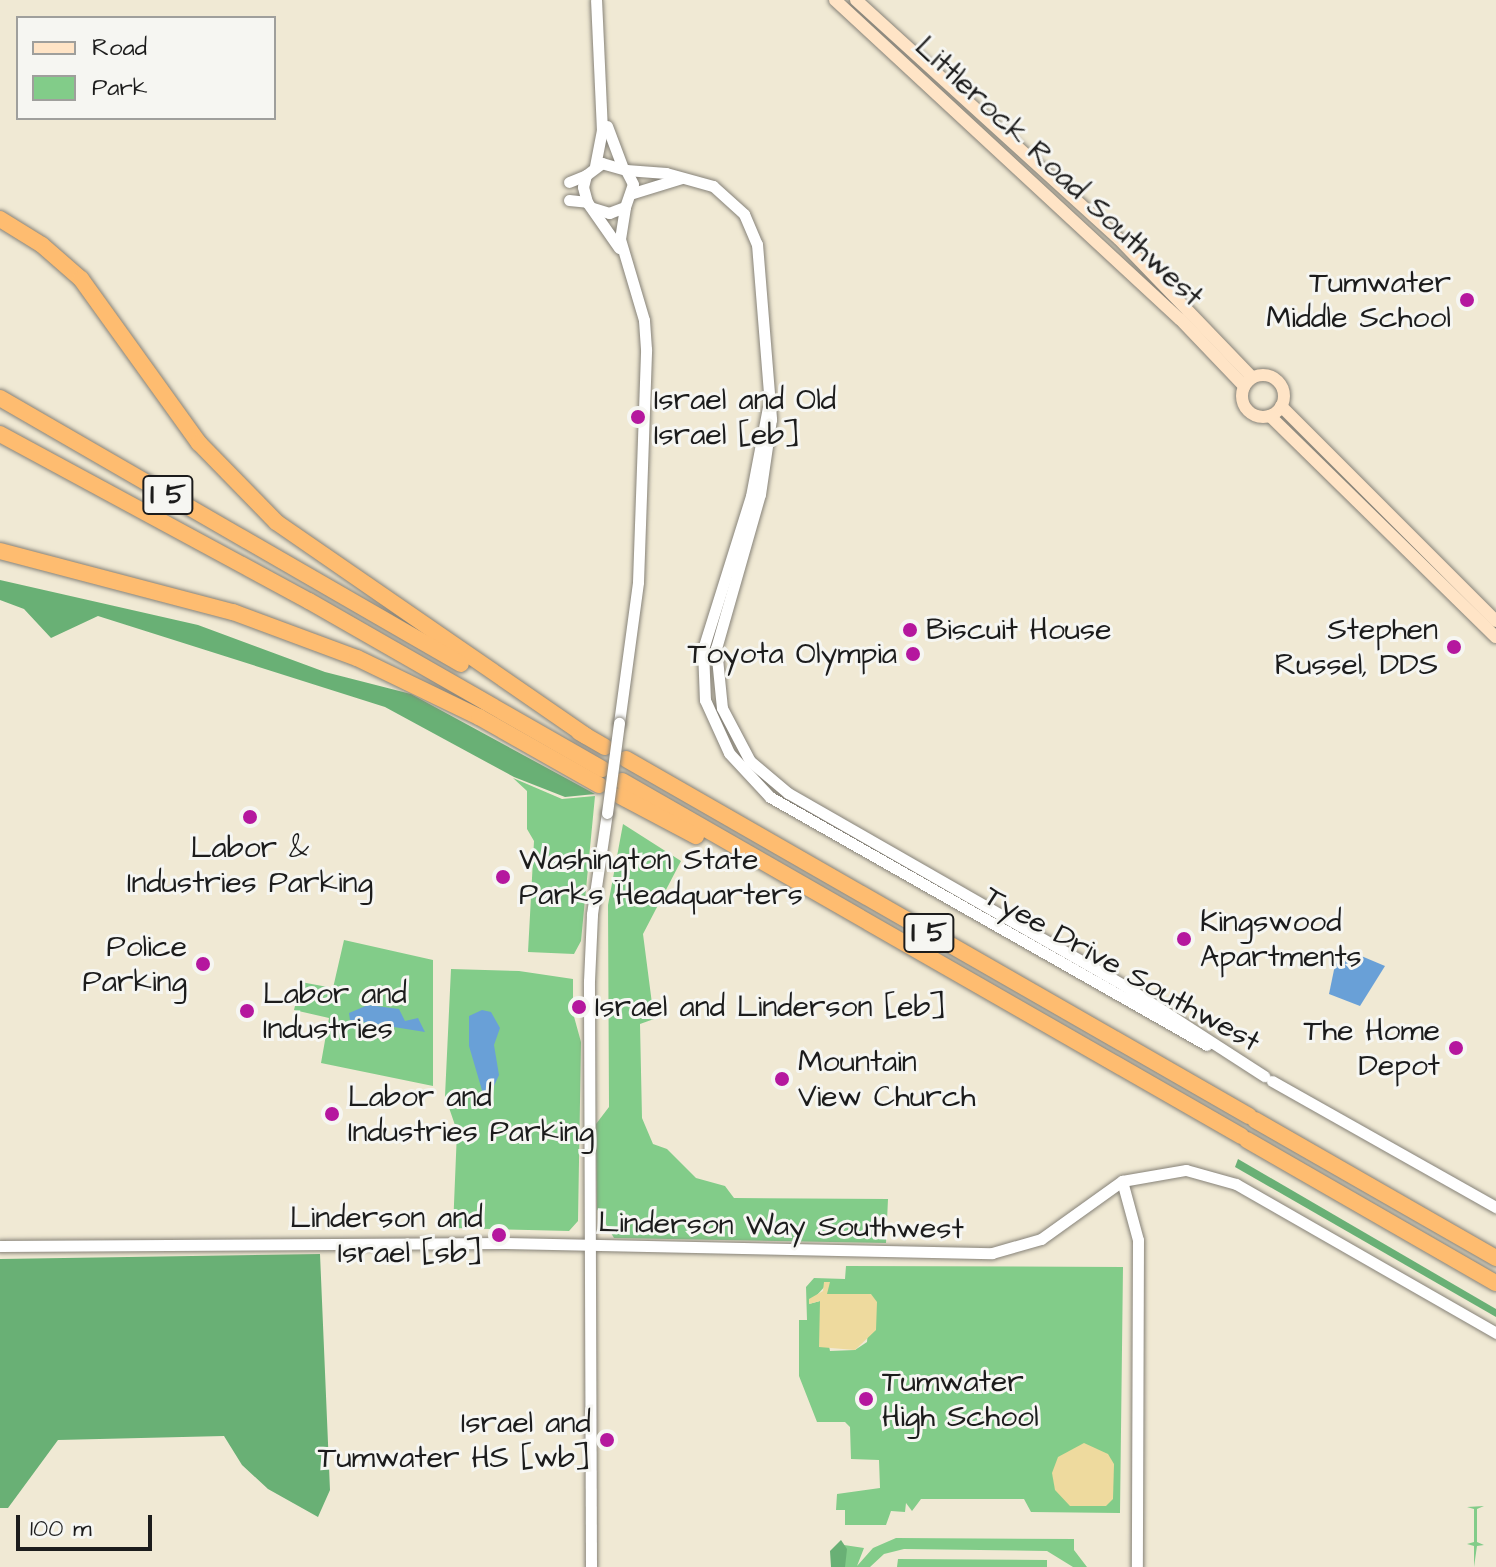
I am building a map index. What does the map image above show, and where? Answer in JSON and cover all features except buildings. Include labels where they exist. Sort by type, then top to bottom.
[{"type":"highway","points":[[0,219],[42,245],[81,279],[199,443],[276,522],[586,736]]},
{"type":"highway","name":"I 5","points":[[0,398],[605,747]]},
{"type":"highway","name":"I 5","points":[[0,434],[309,601],[600,777],[357,658],[233,612],[0,551]]},
{"type":"highway","name":"I 5","points":[[626,759],[1496,1258]]},
{"type":"highway","name":"I 5","points":[[621,788],[889,935],[1496,1283]]},
{"type":"main road","name":"Littlerock Road Southwest","points":[[835,0],[1248,382]]},
{"type":"main road","name":"Littlerock Road Southwest","points":[[856,0],[1119,239],[1248,382],[1247,410],[1270,416],[1496,637]]},
{"type":"main road","name":"Littlerock Road Southwest","points":[[1248,382],[1265,375],[1277,380],[1284,393],[1281,406],[1496,621]]},
{"type":"main road","points":[[1270,416],[1281,406]]},
{"type":"street","points":[[596,0],[601,145],[590,170],[590,205],[627,263]]},
{"type":"street","points":[[600,98],[612,146],[633,193]]},
{"type":"street","points":[[569,182],[611,162],[624,168]]},
{"type":"street","name":"Tyee Drive Southwest","points":[[624,168],[687,177],[724,193],[752,228],[766,343],[771,419],[760,494],[716,648],[722,708],[750,761],[788,793],[1125,986],[1264,1076],[770,797],[743,773],[705,700],[703,649],[751,496],[768,407]]},
{"type":"street","points":[[591,1567],[591,929],[638,582],[646,365],[644,320],[618,228],[633,193],[687,177]]},
{"type":"street","points":[[569,200],[609,213],[625,207]]},
{"type":"street","name":"Tyee Drive Southwest","points":[[1272,1081],[1496,1207]]},
{"type":"street","name":"Linderson Way Southwest","points":[[0,1246],[590,1246],[992,1253],[1041,1239],[1122,1181],[1169,1170],[1221,1177],[1496,1333]]},
{"type":"street","points":[[1122,1181],[1137,1228],[1137,1567]]},
{"type":"green space","points":[[0,580],[198,625],[325,672],[411,694],[595,794],[565,797],[514,777],[385,707],[98,616],[51,638],[24,609],[0,600]]},
{"type":"green space","points":[[513,778],[562,799],[595,796],[581,941],[574,954],[528,952],[534,841],[527,829],[527,791]]},
{"type":"green space","points":[[623,824],[681,861],[643,934],[654,1019],[640,1024],[642,1118],[653,1144],[667,1149],[696,1178],[725,1186],[734,1198],[888,1199],[886,1243],[614,1238],[597,1209],[596,1124],[609,1107],[608,905]]},
{"type":"green space","points":[[344,940],[433,960],[433,1086],[321,1063],[329,1018],[294,1010],[301,982],[333,988]]},
{"type":"green space","points":[[451,969],[519,971],[573,979],[573,1013],[581,1042],[578,1221],[569,1231],[453,1228],[457,1131],[445,1096]]},
{"type":"green space","points":[[1238,1159],[1496,1309],[1496,1317],[1235,1167]]},
{"type":"green space","points":[[320,1254],[330,1490],[318,1517],[268,1489],[242,1465],[224,1436],[58,1440],[8,1508],[0,1508],[0,1259]]},
{"type":"green space","points":[[846,1266],[1123,1267],[1120,1513],[1031,1512],[1024,1499],[921,1499],[912,1511],[906,1503],[905,1512],[891,1511],[886,1525],[845,1525],[845,1510],[836,1510],[837,1494],[880,1488],[879,1460],[851,1459],[850,1427],[845,1422],[817,1422],[799,1376],[799,1320],[807,1320],[806,1287],[814,1278],[845,1279]],"holes":[[[826,1285],[827,1295],[871,1294],[867,1342],[855,1350],[830,1351],[820,1301],[809,1304]]]},
{"type":"green space","points":[[1484,1506],[1477,1509],[1477,1542],[1484,1545],[1477,1546],[1474,1567],[1474,1546],[1467,1544],[1474,1542],[1474,1509],[1467,1507]]},
{"type":"green space","points":[[896,1538],[1074,1539],[1074,1550],[1087,1567],[1073,1567],[1047,1551],[904,1549],[884,1554],[870,1567],[845,1567],[844,1545],[864,1548],[857,1566],[873,1548]]},
{"type":"green space","points":[[841,1540],[847,1549],[845,1567],[831,1567],[830,1551]]},
{"type":"green space","points":[[898,1559],[1047,1560],[1047,1567],[897,1567]]},
{"type":"sand","points":[[824,1282],[830,1282],[827,1294],[871,1294],[877,1302],[876,1330],[855,1350],[819,1347],[820,1301],[809,1304],[809,1299],[823,1291]]},
{"type":"sand","points":[[1084,1443],[1108,1454],[1114,1464],[1113,1499],[1106,1506],[1070,1506],[1055,1490],[1052,1473],[1058,1457]]},
{"type":"water","points":[[1347,950],[1385,966],[1360,1006],[1329,994],[1335,965]]},
{"type":"water","points":[[368,1005],[399,1009],[405,1021],[418,1018],[425,1032],[350,1020],[349,1013]]},
{"type":"water","points":[[482,1010],[491,1012],[500,1028],[494,1045],[499,1075],[486,1104],[469,1046],[469,1016]]},
{"type":"place","name":"Tumwater Middle School","points":[[1467,300]]},
{"type":"place","name":"Israel and Old Israel [eb]","points":[[638,417]]},
{"type":"place","name":"Biscuit House","points":[[910,630]]},
{"type":"place","name":"Stephen Russel, DDS","points":[[1454,647]]},
{"type":"place","name":"Toyota Olympia","points":[[913,654]]},
{"type":"place","name":"Labor & Industries Parking","points":[[250,817]]},
{"type":"place","name":"Washington State Parks Headquarters","points":[[503,877]]},
{"type":"place","name":"Kingswood Apartments","points":[[1184,939]]},
{"type":"place","name":"Police Parking","points":[[203,964]]},
{"type":"place","name":"Israel and Linderson [eb]","points":[[579,1007]]},
{"type":"place","name":"Labor and Industries","points":[[247,1011]]},
{"type":"place","name":"The Home Depot","points":[[1456,1048]]},
{"type":"place","name":"Mountain View Church","points":[[782,1079]]},
{"type":"place","name":"Labor and Industries Parking","points":[[332,1114]]},
{"type":"place","name":"Linderson and Israel [sb]","points":[[499,1235]]},
{"type":"place","name":"Tumwater High School","points":[[866,1399]]},
{"type":"place","name":"Israel and Tumwater HS [wb]","points":[[607,1440]]}]
